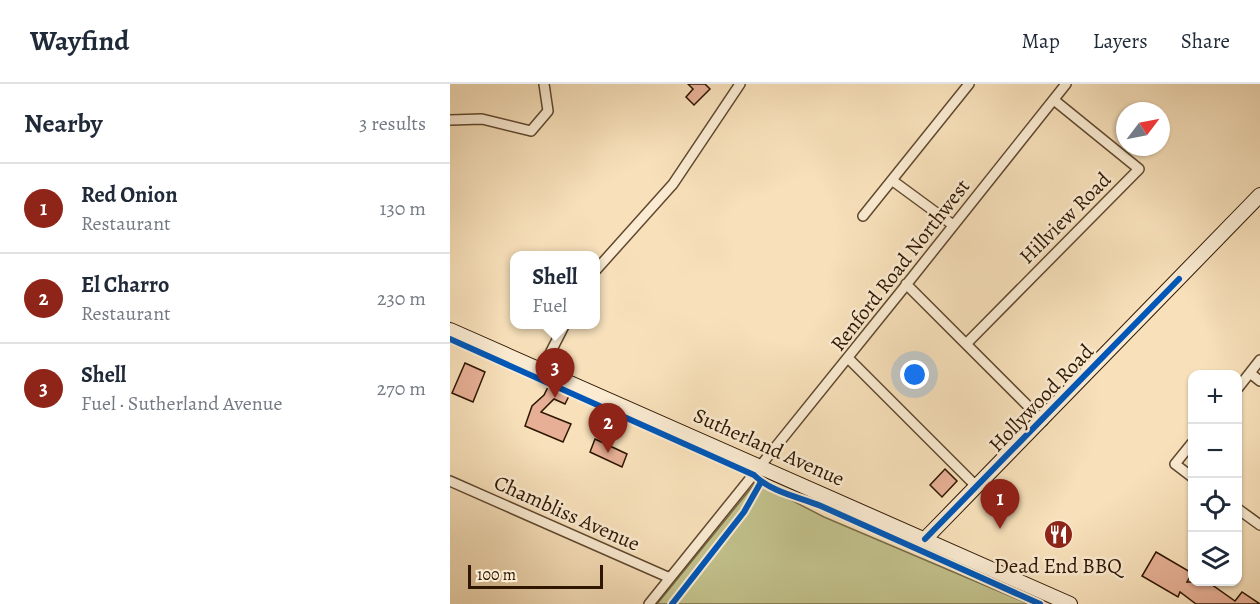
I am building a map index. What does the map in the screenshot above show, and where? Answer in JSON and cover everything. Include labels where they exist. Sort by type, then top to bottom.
[{"type":"street","points":[[450,120],[482,119],[531,130],[548,111],[544,84]]},
{"type":"street","points":[[600,266],[673,184],[740,84]]},
{"type":"street","points":[[863,216],[969,84]]},
{"type":"street","name":"Renford Road Northwest","points":[[649,604],[849,359],[1066,84]]},
{"type":"street","name":"Hillview Road","points":[[966,344],[1139,169],[1054,100]]},
{"type":"street","points":[[893,181],[953,225]]},
{"type":"street","name":"Hollywood Road","points":[[924,539],[1043,421],[1260,195]]},
{"type":"street","points":[[906,285],[1043,421]]},
{"type":"street","points":[[542,369],[562,329]]},
{"type":"street","name":"Sutherland Avenue","points":[[450,330],[1070,604]]},
{"type":"street","points":[[849,359],[977,487]]},
{"type":"street","points":[[1242,383],[1260,360]]},
{"type":"street","points":[[1250,374],[1260,381]]},
{"type":"street","points":[[1188,448],[1175,464],[1188,474]]},
{"type":"street","name":"Chambliss Avenue","points":[[450,481],[670,578]]},
{"type":"street","points":[[1242,512],[1260,525]]},
{"type":"shaded area","points":[[756,482],[824,517],[1029,604],[657,604]]},
{"type":"building","points":[[688,84],[705,84],[710,89],[694,105],[686,97],[693,89]]},
{"type":"building","points":[[465,363],[485,372],[473,402],[452,393]]},
{"type":"building","points":[[548,387],[569,396],[565,404],[554,399],[541,412],[571,424],[563,442],[525,426],[532,406],[544,395]]},
{"type":"building","points":[[595,439],[627,454],[622,467],[590,452]]},
{"type":"building","points":[[945,469],[957,481],[942,497],[930,485]]},
{"type":"building","points":[[1156,552],[1188,571],[1188,586],[1214,586],[1235,601],[1242,592],[1260,604],[1196,604],[1180,592],[1178,597],[1142,576]]},
{"type":"cycle path","points":[[925,539],[1179,279]]},
{"type":"cycle path","points":[[450,339],[754,475],[777,490],[821,506],[1040,604]]},
{"type":"cycle path","points":[[672,604],[744,512],[761,482]]},
{"type":"place","name":"Shell","points":[[555,398]]},
{"type":"place","name":"El Charro","points":[[608,453]]},
{"type":"place","name":"Red Onion","points":[[1000,529]]},
{"type":"place","name":"Dead End BBQ","points":[[1058,535]]}]
